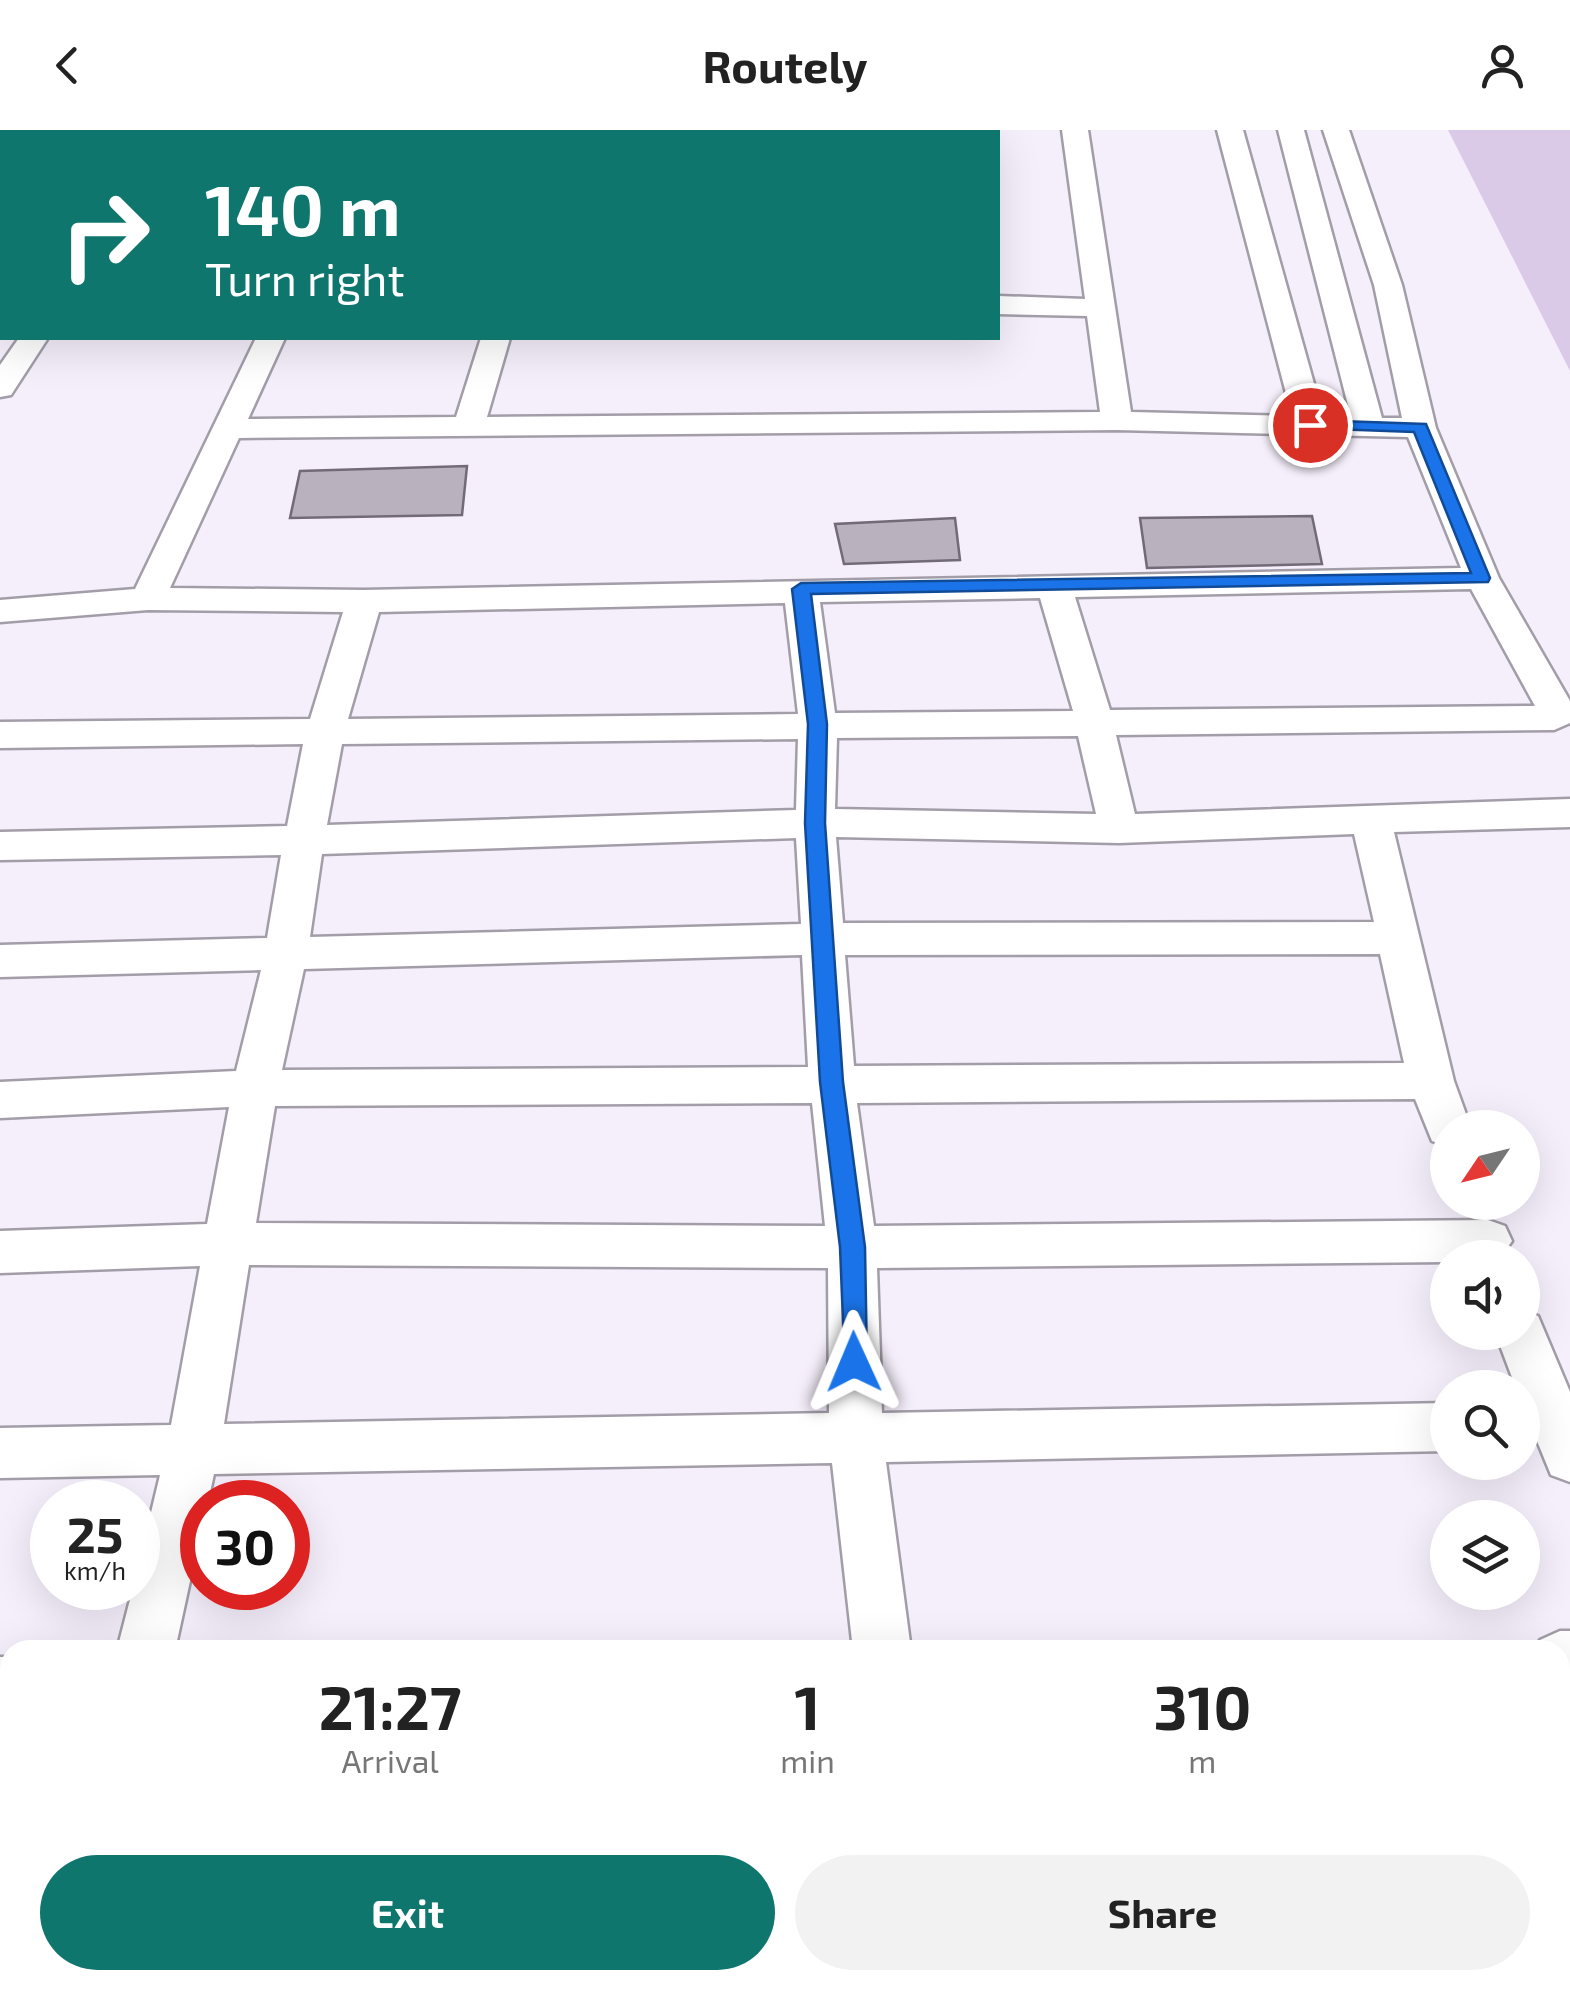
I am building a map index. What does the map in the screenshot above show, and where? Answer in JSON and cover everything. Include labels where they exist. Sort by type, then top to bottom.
[{"type":"street","points":[[1075,130],[1117,421]]},
{"type":"street","points":[[1230,130],[1310,425]]},
{"type":"street","points":[[1291,130],[1369,426]]},
{"type":"street","points":[[0,734],[1554,718],[1557,712],[1482,578],[1420,428],[1388,285],[1336,130]]},
{"type":"street","points":[[1000,305],[1101,308]]},
{"type":"street","points":[[0,388],[33,340]]},
{"type":"street","points":[[148,599],[269,340]]},
{"type":"street","points":[[469,426],[494,340]]},
{"type":"street","points":[[228,429],[1117,421],[1420,428]]},
{"type":"street","points":[[0,611],[148,599],[364,601],[801,589],[1482,578]]},
{"type":"street","points":[[1054,586],[1095,722],[1119,829]]},
{"type":"street","points":[[801,589],[818,724],[815,823],[832,1082],[852,1247],[856,1439],[880,1640]]},
{"type":"street","points":[[148,1640],[193,1449],[255,1088],[286,953],[325,731],[364,601]]},
{"type":"street","points":[[0,846],[815,823],[1119,829],[1570,814]]},
{"type":"street","points":[[1371,818],[1431,1081],[1441,1110]]},
{"type":"street","points":[[0,961],[822,939],[1401,938]]},
{"type":"street","points":[[0,1100],[255,1088],[1431,1081]]},
{"type":"street","points":[[0,1252],[228,1244],[852,1247],[1485,1234]]},
{"type":"street","points":[[1525,1350],[1550,1436]]},
{"type":"street","points":[[0,1452],[1430,1427]]},
{"type":"shaded area","points":[[1448,130],[1570,130],[1570,371]]},
{"type":"building","points":[[467,466],[462,515],[290,518],[300,471]]},
{"type":"building","points":[[1312,516],[1322,564],[1147,568],[1140,518]]},
{"type":"building","points":[[955,518],[960,560],[844,564],[835,524]]},
{"type":"route","points":[[854,1362],[852,1247],[832,1082],[815,823],[818,724],[801,589],[1482,578],[1420,428],[1310,425]]}]
